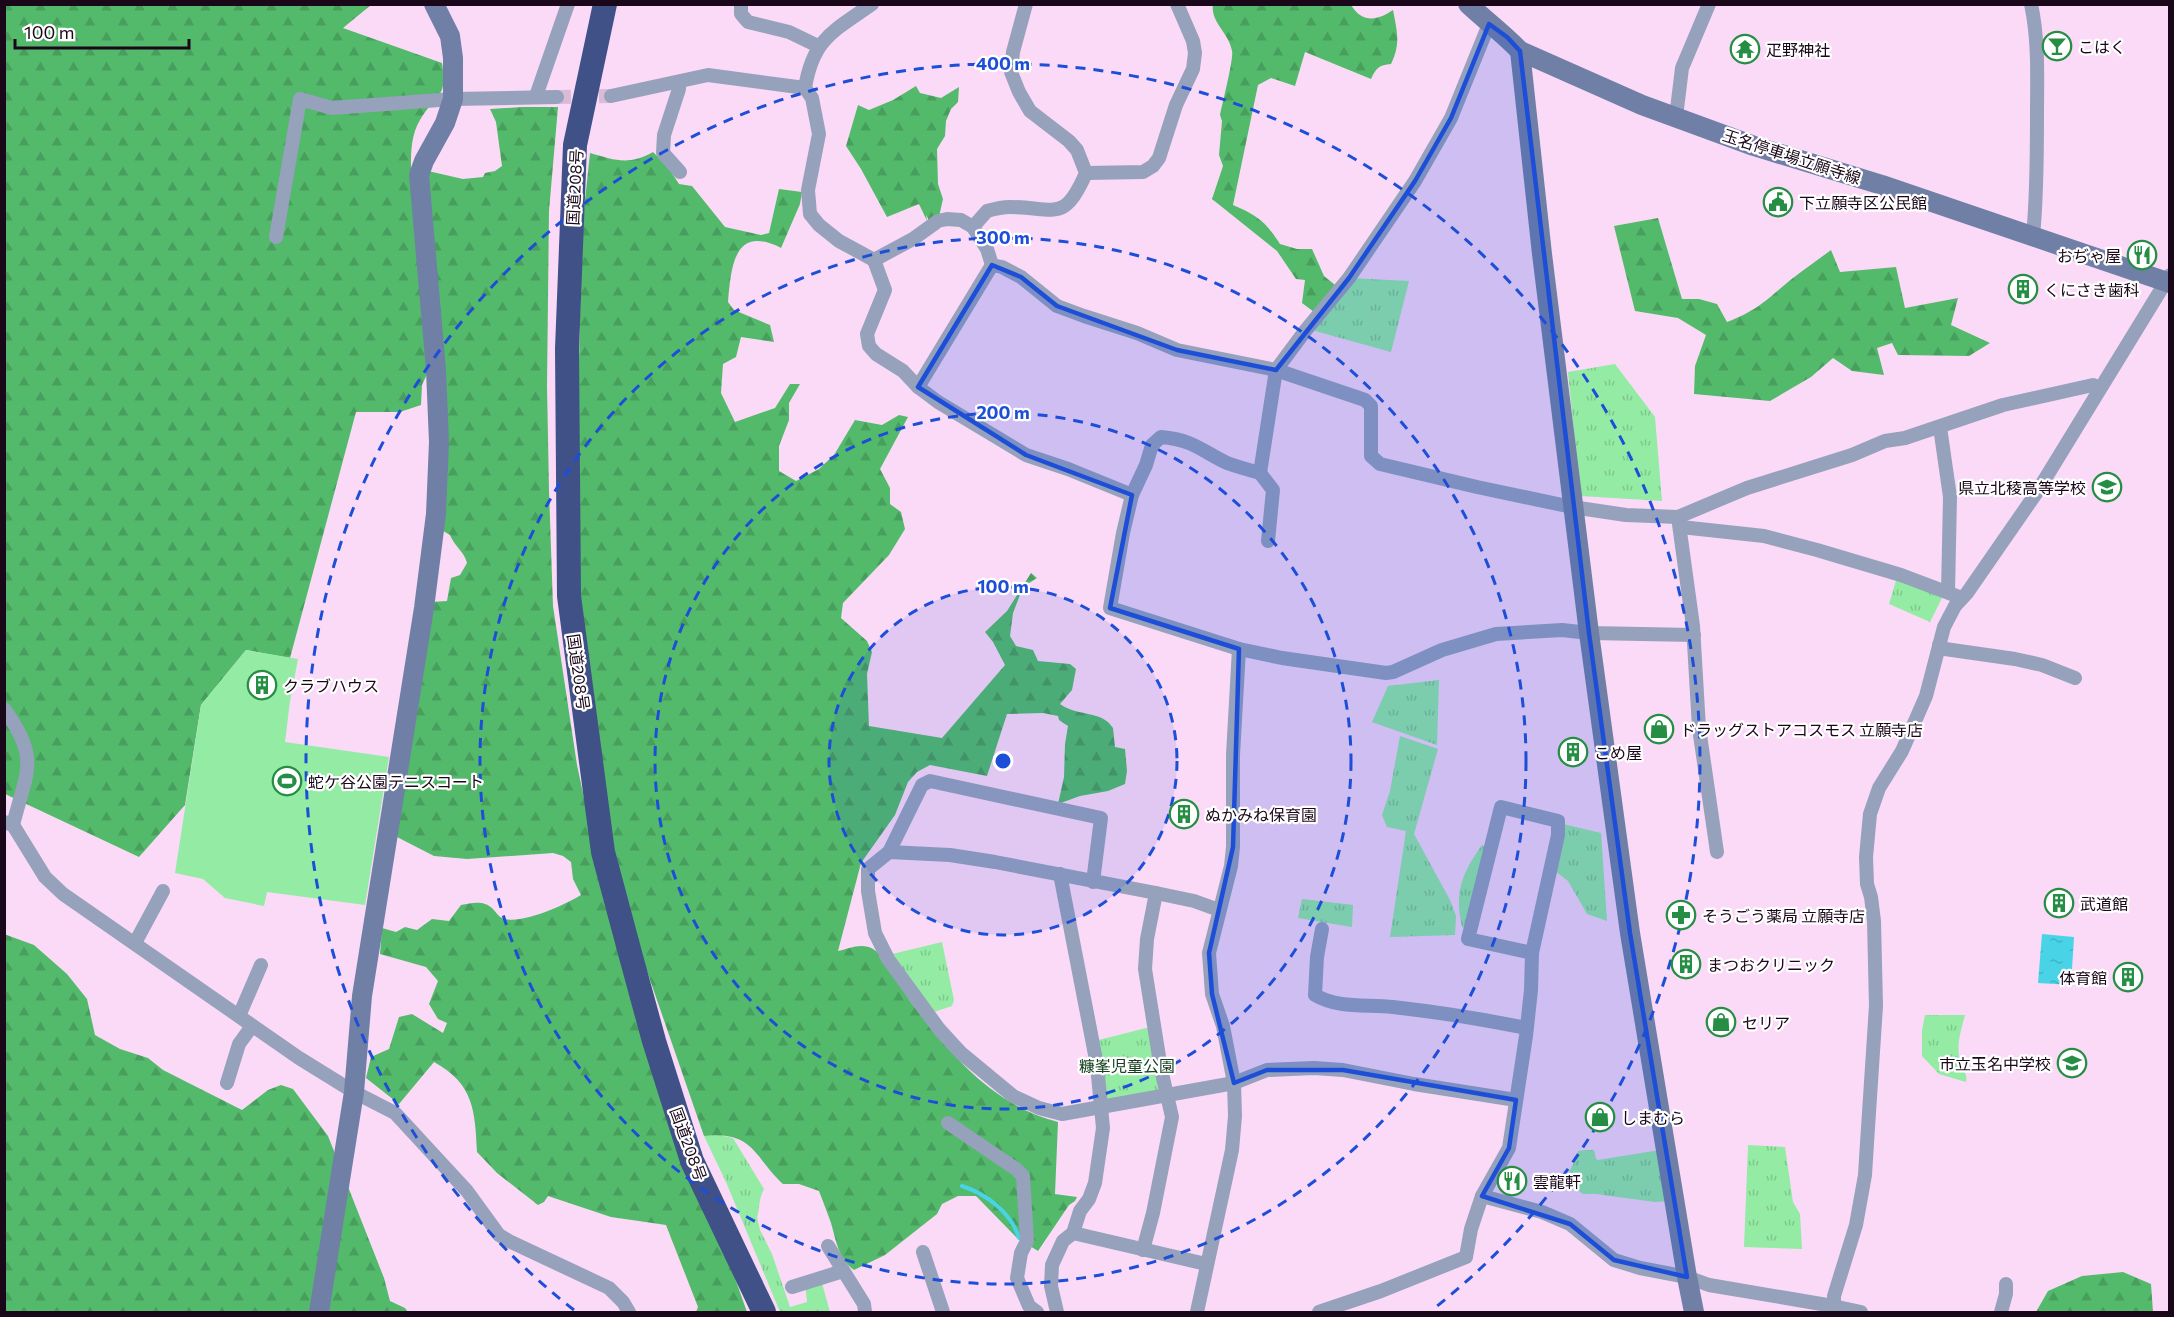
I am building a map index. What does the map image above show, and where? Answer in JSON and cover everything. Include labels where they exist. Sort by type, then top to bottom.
[{"type":"highway","name":"国道208号","points":[[605,4],[575,145],[567,349],[569,596],[603,852],[630,953],[654,1041],[692,1161],[764,1312]]},
{"type":"street","points":[[319,1312],[354,1092],[362,996],[424,609],[436,514],[439,442],[436,370],[419,175],[424,160],[445,123],[453,99],[453,58],[450,36],[435,4]]},
{"type":"street","points":[[536,96],[568,4]]},
{"type":"street","points":[[741,4],[741,14],[748,22],[789,32],[818,46]]},
{"type":"street","points":[[872,4],[828,35],[818,46],[808,68],[805,88],[812,98],[819,134],[808,190],[810,214],[819,225],[839,241],[874,260],[885,290],[867,334],[869,346],[903,371],[918,387],[938,402],[1026,455],[1132,495]]},
{"type":"street","points":[[973,227],[987,211],[1009,207],[1044,211],[1058,210],[1074,198],[1086,173],[1077,150],[1069,141],[1030,111],[1011,72],[1013,52],[1026,4]]},
{"type":"street","points":[[1086,173],[1143,172],[1153,166],[1159,158],[1194,61],[1193,41],[1177,4]]},
{"type":"street","name":"玉名停車場立願寺線","points":[[1468,4],[1520,51],[1642,105],[1782,155],[1881,185],[2168,280]]},
{"type":"street","points":[[1676,117],[1682,68],[1709,4]]},
{"type":"street","points":[[2031,4],[2036,31],[2037,71],[2037,196],[2033,236]]},
{"type":"street","points":[[1260,473],[1276,370],[1349,279],[1415,181],[1451,118],[1489,24]]},
{"type":"street","points":[[1520,51],[1572,507],[1630,933],[1694,1312]]},
{"type":"street","points":[[611,96],[708,75],[805,88]]},
{"type":"street","points":[[679,82],[663,135],[663,153],[680,172]]},
{"type":"street","points":[[276,237],[300,99],[332,108],[453,99],[557,97]]},
{"type":"street","points":[[874,260],[913,239],[938,221],[962,220],[973,227],[987,249],[992,264],[918,387]]},
{"type":"street","points":[[992,264],[1021,277],[1057,306],[1137,333],[1177,350],[1276,370],[1365,400],[1371,406],[1371,456],[1380,464],[1572,507],[1764,536],[1828,553],[1962,598]]},
{"type":"street","points":[[1834,1309],[1834,1296],[1857,1225],[1866,1154],[1876,1006],[1874,921],[1867,884],[1866,857],[1870,814],[1879,788],[1902,752],[1926,696],[1944,627],[2037,492],[2168,280]]},
{"type":"street","points":[[1679,522],[1747,488],[1852,455],[1885,441],[1905,438],[2003,405],[2093,385],[2100,388]]},
{"type":"street","points":[[1940,427],[1950,497],[1948,592]]},
{"type":"street","points":[[1268,541],[1273,490],[1260,473],[1227,463],[1193,443],[1161,437],[1152,445],[1146,465],[1132,495],[1110,608],[1239,649],[1282,658],[1386,673],[1442,650],[1496,634],[1562,630],[1589,633],[1694,635]]},
{"type":"street","points":[[1679,522],[1694,635],[1699,728],[1717,852]]},
{"type":"street","points":[[1939,645],[1946,649],[2042,665],[2075,678]]},
{"type":"street","points":[[1197,1312],[1232,1150],[1235,1116],[1234,1083],[1223,1026],[1212,994],[1209,953],[1231,866],[1233,847],[1233,755],[1239,649]]},
{"type":"street","points":[[4,709],[27,748],[29,771],[9,823],[45,877],[63,894],[153,958],[207,992],[252,1026],[354,1092],[395,1113],[467,1191],[499,1235],[609,1288],[629,1312]]},
{"type":"street","points":[[1093,882],[1101,818],[930,781],[922,785],[889,852],[868,869],[868,891],[875,933],[888,959],[939,1029],[961,1053],[1013,1096],[1040,1108],[1062,1114],[1234,1083],[1267,1070],[1343,1070],[1516,1100]]},
{"type":"street","points":[[1319,1312],[1381,1292],[1466,1257],[1471,1229],[1482,1196],[1509,1148],[1531,990],[1532,954],[1558,835],[1558,821],[1501,807],[1468,939],[1532,954]]},
{"type":"street","points":[[889,852],[950,855],[1060,874],[1194,901],[1219,910]]},
{"type":"street","points":[[1057,1312],[1051,1286],[1052,1265],[1063,1241],[1073,1233],[1080,1211],[1089,1199],[1095,1183],[1103,1128],[1103,1107],[1090,1025],[1060,874]]},
{"type":"street","points":[[135,943],[163,891]]},
{"type":"street","points":[[1143,1250],[1172,1117],[1161,1069],[1145,969],[1150,915],[1156,893]]},
{"type":"street","points":[[1322,929],[1317,957],[1315,995],[1324,1000],[1339,1005],[1392,1007],[1526,1028]]},
{"type":"street","points":[[238,1016],[261,965]]},
{"type":"street","points":[[227,1083],[239,1044],[252,1026]]},
{"type":"street","points":[[948,1123],[1023,1176],[1027,1241],[1021,1253],[1017,1278],[1029,1306],[1037,1312]]},
{"type":"street","points":[[1482,1196],[1542,1212],[1570,1224],[1614,1260],[1640,1268],[1709,1285],[1861,1312]]},
{"type":"street","points":[[1073,1233],[1206,1264]]},
{"type":"street","points":[[828,1246],[864,1304],[865,1312]]},
{"type":"street","points":[[923,1252],[943,1312]]},
{"type":"street","points":[[792,1287],[843,1271]]},
{"type":"street","points":[[2001,1312],[2006,1284]]},
{"type":"highlighted area","points":[[1489,24],[1507,37],[1520,51],[1589,633],[1630,933],[1687,1277],[1614,1260],[1570,1224],[1482,1196],[1509,1148],[1516,1100],[1343,1070],[1267,1070],[1234,1083],[1212,994],[1209,953],[1233,847],[1239,649],[1110,608],[1132,495],[1026,455],[918,387],[992,265],[1021,277],[1057,306],[1177,350],[1276,370],[1349,278],[1415,181],[1451,118]]},
{"type":"green space","points":[[1213,4],[1351,5],[1360,15],[1370,18],[1376,18],[1393,10],[1397,37],[1394,57],[1391,64],[1378,68],[1371,79],[1305,52],[1295,86],[1271,78],[1258,85],[1233,205],[1260,220],[1280,244],[1297,249],[1312,249],[1324,276],[1340,289],[1318,315],[1302,303],[1305,280],[1296,279],[1277,251],[1212,199],[1223,166],[1219,155],[1222,121],[1220,115],[1232,55],[1230,45],[1214,16]]},
{"type":"green space","points":[[4,5],[371,5],[343,28],[442,63],[442,90],[417,126],[411,153],[427,374],[422,385],[421,405],[400,412],[356,412],[290,658],[246,650],[201,705],[185,805],[139,857],[5,794]]},
{"type":"green space","points":[[916,86],[920,93],[941,98],[959,87],[958,102],[951,109],[946,121],[945,136],[937,149],[938,184],[943,199],[938,221],[931,224],[926,215],[927,221],[919,204],[887,217],[846,146],[858,105],[869,110],[893,100]]},
{"type":"green space","points":[[558,107],[549,211],[547,386],[549,490],[553,606],[577,765],[614,938],[747,1312],[696,1312],[698,1307],[666,1225],[611,1217],[548,1196],[538,1205],[497,1173],[477,1152],[473,1111],[465,1089],[434,1062],[399,1104],[366,1078],[371,1057],[389,1049],[399,1017],[412,1014],[443,1033],[447,1023],[438,1019],[429,1004],[438,981],[426,967],[380,954],[382,928],[396,932],[405,927],[417,930],[432,919],[449,921],[461,905],[473,903],[489,905],[502,918],[520,919],[565,904],[581,895],[573,879],[571,862],[563,856],[553,853],[467,859],[434,856],[397,837],[431,602],[447,601],[451,578],[460,575],[467,563],[450,535],[438,528],[428,171],[463,179],[483,177],[485,173],[495,171],[502,166],[496,122],[490,109]]},
{"type":"green space","points":[[653,152],[668,167],[679,184],[692,186],[725,227],[761,235],[769,233],[779,189],[802,192],[800,204],[781,248],[765,242],[753,241],[744,245],[738,253],[731,275],[728,302],[734,310],[770,325],[774,342],[741,337],[736,357],[723,364],[721,393],[735,422],[775,408],[790,384],[800,384],[789,403],[789,420],[779,446],[779,471],[796,481],[819,469],[834,455],[855,420],[882,425],[899,415],[908,417],[880,469],[890,488],[890,504],[901,512],[905,529],[889,555],[843,603],[841,618],[867,641],[872,652],[867,674],[869,726],[942,738],[1005,665],[985,632],[1007,611],[1031,573],[1037,578],[1023,587],[1013,613],[1010,636],[1016,646],[1033,650],[1038,661],[1070,664],[1076,669],[1072,690],[1060,704],[1074,711],[1103,718],[1113,728],[1115,747],[1125,749],[1127,771],[1125,784],[1108,791],[1080,796],[1058,804],[1064,777],[1068,726],[1059,720],[1058,716],[1043,713],[1007,714],[987,776],[930,765],[917,772],[908,782],[895,815],[861,863],[838,951],[860,946],[869,947],[880,954],[927,1024],[976,1077],[1014,1104],[1035,1115],[1058,1122],[1055,1194],[1077,1197],[1069,1205],[1038,1251],[1017,1238],[976,1196],[958,1196],[942,1204],[937,1214],[885,1255],[854,1270],[841,1254],[819,1191],[799,1184],[783,1184],[751,1148],[733,1137],[704,1136],[629,919],[611,838],[580,603],[576,489],[582,229],[590,153],[629,160]]},
{"type":"green space","points":[[1658,218],[1682,299],[1699,299],[1717,304],[1727,322],[1770,298],[1831,250],[1840,272],[1896,267],[1905,308],[1958,298],[1951,325],[1990,343],[1969,356],[1898,355],[1892,343],[1877,348],[1884,375],[1852,371],[1833,358],[1811,377],[1770,401],[1694,394],[1695,366],[1706,335],[1678,318],[1635,311],[1614,226]]},
{"type":"green space","points":[[1349,278],[1409,281],[1391,352],[1308,329]]},
{"type":"green space","points":[[1615,364],[1655,417],[1662,501],[1580,496],[1568,372]]},
{"type":"green space","points":[[1897,577],[1943,596],[1930,622],[1889,604]]},
{"type":"green space","name":"蛇ケ谷公園テニスコート","points":[[246,650],[298,659],[285,742],[389,757],[365,905],[267,892],[264,906],[225,898],[203,879],[175,873],[201,705]]},
{"type":"green space","points":[[1439,680],[1437,745],[1372,722],[1388,686]]},
{"type":"green space","points":[[1400,736],[1438,749],[1414,834],[1450,900],[1456,916],[1455,935],[1390,937],[1406,831],[1387,827],[1382,815],[1390,791]]},
{"type":"green space","points":[[1563,824],[1601,833],[1607,921],[1587,914],[1568,881],[1555,871]]},
{"type":"green space","points":[[1482,845],[1486,848],[1466,928],[1462,927],[1460,893],[1469,865]]},
{"type":"green space","points":[[1302,899],[1353,905],[1352,927],[1298,918]]},
{"type":"green space","points":[[4,934],[34,945],[67,974],[87,999],[95,1035],[120,1049],[148,1058],[163,1070],[242,1110],[268,1090],[281,1085],[293,1089],[328,1136],[384,1278],[390,1301],[405,1308],[408,1312],[5,1312]]},
{"type":"green space","points":[[942,942],[954,1000],[952,1006],[931,1013],[888,955]]},
{"type":"green space","points":[[1925,1015],[1965,1015],[1959,1039],[1959,1058],[1966,1075],[1966,1082],[1939,1074],[1922,1056],[1922,1030]]},
{"type":"green space","name":"糠峯児童公園","points":[[1149,1029],[1160,1088],[1157,1091],[1106,1103],[1095,1041]]},
{"type":"green space","points":[[719,1135],[733,1138],[764,1189],[757,1217],[790,1307],[807,1302],[805,1283],[822,1283],[830,1312],[780,1312],[726,1182],[704,1136]]},
{"type":"green space","points":[[1748,1145],[1785,1147],[1793,1202],[1800,1214],[1802,1249],[1744,1247]]},
{"type":"green space","points":[[1594,1150],[1598,1160],[1660,1150],[1670,1201],[1655,1202],[1583,1194],[1564,1180],[1578,1151]]},
{"type":"green space","points":[[2123,1272],[2151,1284],[2153,1312],[2036,1312],[2048,1291],[2082,1276]]},
{"type":"water","points":[[2042,934],[2074,937],[2071,985],[2038,983]]},
{"type":"waterway","points":[[962,1186],[980,1194],[1004,1212],[1019,1238]]},
{"type":"tunnel","points":[[557,97],[611,96]]},
{"type":"place","name":"こはく","points":[[2057,46]]},
{"type":"place","name":"疋野神社","points":[[1745,49]]},
{"type":"place","name":"下立願寺区公民館","points":[[1778,202]]},
{"type":"place","name":"おぢゃ屋","points":[[2142,255]]},
{"type":"place","name":"くにさき歯科","points":[[2023,289]]},
{"type":"place","name":"県立北稜高等学校","points":[[2107,487]]},
{"type":"place","name":"クラブハウス","points":[[262,685]]},
{"type":"place","name":"ドラッグストアコスモス 立願寺店","points":[[1659,729]]},
{"type":"place","name":"こめ屋","points":[[1573,752]]},
{"type":"place","name":"蛇ケ谷公園テニスコート","points":[[287,781]]},
{"type":"place","name":"ぬかみね保育園","points":[[1184,814]]},
{"type":"place","name":"武道館","points":[[2059,903]]},
{"type":"place","name":"そうごう薬局 立願寺店","points":[[1681,915]]},
{"type":"place","name":"まつおクリニック","points":[[1686,964]]},
{"type":"place","name":"体育館","points":[[2128,977]]},
{"type":"place","name":"セリア","points":[[1721,1022]]},
{"type":"place","name":"市立玉名中学校","points":[[2072,1063]]},
{"type":"place","name":"しまむら","points":[[1600,1117]]},
{"type":"place","name":"雲龍軒","points":[[1512,1181]]}]
